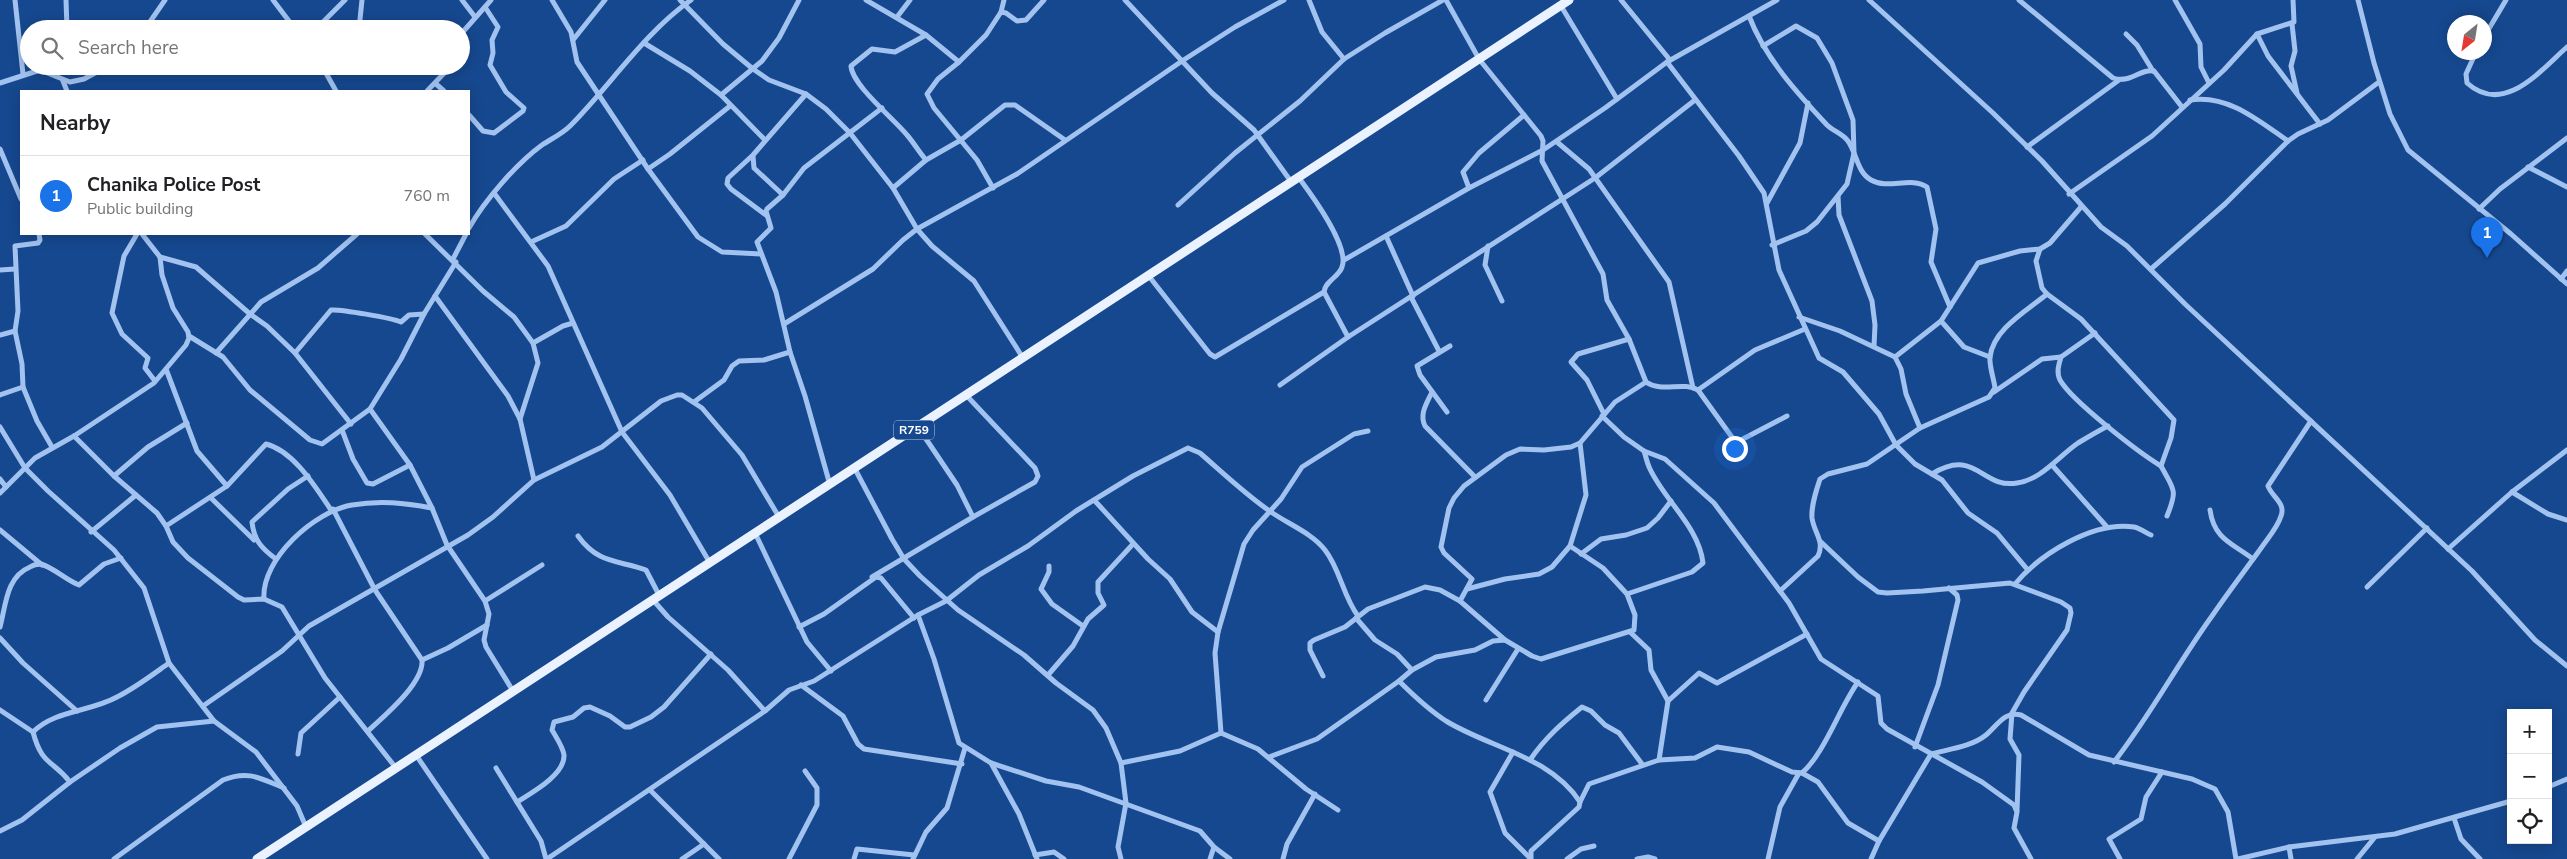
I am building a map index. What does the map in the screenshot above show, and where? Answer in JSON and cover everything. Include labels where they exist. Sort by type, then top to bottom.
[{"type":"main road","name":"R759","points":[[257,859],[756,534],[779,517],[856,469],[1148,275],[1570,0]]},
{"type":"street","points":[[15,0],[20,46]]},
{"type":"street","points":[[66,0],[67,20]]},
{"type":"street","points":[[151,20],[165,0]]},
{"type":"street","points":[[274,0],[288,20]]},
{"type":"street","points":[[325,20],[345,0]]},
{"type":"street","points":[[359,20],[362,0]]},
{"type":"street","points":[[462,0],[475,17]]},
{"type":"street","points":[[470,23],[491,0]]},
{"type":"street","points":[[552,0],[566,22],[573,40],[573,50],[577,62],[648,169],[698,237],[722,252],[761,254]]},
{"type":"street","points":[[573,40],[605,0]]},
{"type":"street","points":[[470,227],[494,192],[541,146],[568,129],[682,2],[691,0]]},
{"type":"street","points":[[720,95],[753,69],[778,38],[799,0]]},
{"type":"street","points":[[866,0],[926,35],[959,62]]},
{"type":"street","points":[[897,17],[910,0]]},
{"type":"street","points":[[993,188],[977,160],[934,108],[927,94],[934,83],[959,62],[986,35],[1001,12],[1004,0]]},
{"type":"street","points":[[1001,12],[1006,13],[1017,21],[1026,20],[1044,0]]},
{"type":"street","points":[[1125,0],[1212,93],[1259,136],[1319,205],[1336,235],[1344,260],[1342,269],[1327,284],[1324,292],[1216,358],[1210,354],[1148,275]]},
{"type":"street","points":[[784,324],[873,269],[917,229],[1017,174],[1182,61],[1235,27],[1284,0]]},
{"type":"street","points":[[1309,0],[1322,32],[1344,59]]},
{"type":"street","points":[[1178,204],[1235,153],[1259,136],[1344,59],[1445,0],[1479,59],[1541,136],[1542,161],[1603,274],[1607,300],[1629,339],[1646,382],[1652,386],[1665,388],[1696,389],[1755,350],[1805,329]]},
{"type":"street","points":[[1621,0],[1669,61],[1694,100],[1748,169],[1764,193],[1772,245],[1779,270],[1819,358],[1843,372],[1879,414],[1896,446],[1915,464],[1948,486],[1968,513],[1997,533],[2027,570]]},
{"type":"street","points":[[1344,260],[1469,188],[1557,142],[1669,61],[1777,0]]},
{"type":"street","points":[[2019,0],[2100,68],[2119,80],[2125,80],[2149,70],[2154,71]]},
{"type":"street","points":[[2175,0],[2200,44],[2201,66],[2209,83]]},
{"type":"street","points":[[2293,0],[2295,17],[2292,24],[2295,51],[2291,66],[2298,96]]},
{"type":"street","points":[[2358,0],[2390,114],[2408,150],[2511,234],[2567,284]]},
{"type":"street","points":[[2492,24],[2506,0]]},
{"type":"street","points":[[1871,1],[1993,113],[2027,147],[2081,207],[2427,528],[2483,583],[2535,640],[2567,666]]},
{"type":"street","points":[[682,2],[753,69],[770,80],[806,94],[826,109],[850,134],[894,188],[917,229],[932,246],[974,281],[1023,358]]},
{"type":"street","points":[[1560,6],[1617,99]]},
{"type":"street","points":[[470,117],[483,131],[494,133],[523,111],[524,108],[506,92],[490,65],[493,52],[492,40],[498,27],[485,8]]},
{"type":"street","points":[[1749,16],[1763,46],[1791,84],[1828,126],[1847,140],[1862,173],[1872,181],[1886,184],[1923,184],[1927,187],[1936,229],[1931,262],[1950,307]]},
{"type":"street","points":[[2069,194],[2148,139],[2209,83],[2257,34],[2292,24]]},
{"type":"street","points":[[1763,46],[1796,26],[1817,38],[1836,72],[1853,120],[1854,153],[1847,184],[1817,222],[1806,231],[1772,245]]},
{"type":"street","points":[[2126,34],[2137,45],[2154,71],[2182,107]]},
{"type":"street","points":[[2257,34],[2268,56],[2320,124]]},
{"type":"street","points":[[926,35],[895,52],[872,50],[851,66],[851,71],[864,89],[907,135],[926,160]]},
{"type":"street","points":[[644,43],[690,71],[720,95],[765,140]]},
{"type":"street","points":[[2472,60],[2466,74],[2467,83],[2478,90],[2500,95],[2508,93],[2529,81],[2567,47]]},
{"type":"street","points":[[0,83],[20,75]]},
{"type":"street","points":[[56,76],[63,81],[74,82],[89,75]]},
{"type":"street","points":[[327,75],[335,90]]},
{"type":"street","points":[[428,90],[444,75]]},
{"type":"street","points":[[2027,147],[2119,80]]},
{"type":"street","points":[[63,81],[67,90]]},
{"type":"street","points":[[2151,270],[2225,204],[2288,141],[2348,107],[2380,82]]},
{"type":"street","points":[[436,84],[443,90]]},
{"type":"street","points":[[767,215],[731,189],[727,184],[728,178],[753,156],[806,94]]},
{"type":"street","points":[[2189,101],[2203,98],[2220,100],[2247,114],[2288,141]]},
{"type":"street","points":[[1280,385],[1348,337],[1488,245],[1595,178],[1694,100]]},
{"type":"street","points":[[1767,203],[1800,143],[1808,102]]},
{"type":"street","points":[[894,188],[926,160],[962,140],[999,108],[1010,104],[1065,140]]},
{"type":"street","points":[[648,169],[670,154],[730,106]]},
{"type":"street","points":[[830,485],[805,396],[790,352],[776,292],[757,242],[771,228],[767,209],[783,195],[804,168],[882,108]]},
{"type":"street","points":[[1469,188],[1463,172],[1478,153],[1524,115]]},
{"type":"street","points":[[2479,209],[2500,189],[2567,138]]},
{"type":"street","points":[[1557,142],[1589,169],[1669,282],[1696,389],[1734,440],[1741,440],[1786,416]]},
{"type":"street","points":[[0,149],[20,197]]},
{"type":"street","points":[[753,156],[754,168],[783,195]]},
{"type":"street","points":[[531,242],[566,226],[614,179],[643,160]]},
{"type":"street","points":[[0,165],[6,162]]},
{"type":"street","points":[[2528,167],[2567,187]]},
{"type":"street","points":[[494,192],[548,266],[622,432],[670,495],[710,563]]},
{"type":"street","points":[[1838,195],[1839,215],[1872,301],[1875,325],[1874,346]]},
{"type":"street","points":[[1895,357],[1941,321],[1978,263],[2020,251],[2040,249],[2050,244],[2081,207]]},
{"type":"street","points":[[38,235],[40,240],[38,243],[16,244],[15,269],[18,311],[15,331],[22,364],[23,387],[37,421],[52,448]]},
{"type":"street","points":[[136,235],[124,256],[112,313],[122,334],[148,358],[145,368],[155,381]]},
{"type":"street","points":[[143,235],[160,257],[162,275],[173,308],[189,336],[230,364],[250,390],[310,440],[322,444],[370,409],[401,359],[454,261],[466,235]]},
{"type":"street","points":[[216,353],[261,302],[318,268],[356,235]]},
{"type":"street","points":[[426,235],[483,291],[514,317],[533,343],[538,363],[520,419]]},
{"type":"street","points":[[1386,236],[1412,296],[1439,351]]},
{"type":"street","points":[[1488,245],[1485,265],[1502,301]]},
{"type":"street","points":[[2040,249],[2036,261],[2042,288],[2047,294],[2082,319],[2174,420],[2171,438],[2161,466]]},
{"type":"street","points":[[160,257],[196,267],[250,314],[267,326],[295,353],[351,424]]},
{"type":"street","points":[[0,270],[15,269]]},
{"type":"street","points":[[2561,279],[2567,271]]},
{"type":"street","points":[[1324,292],[1348,337]]},
{"type":"street","points":[[1994,392],[1990,357],[1996,342],[2013,320],[2047,294]]},
{"type":"street","points":[[435,296],[508,396],[520,419],[534,480]]},
{"type":"street","points":[[295,353],[331,310],[392,318],[400,322],[410,315],[424,314]]},
{"type":"street","points":[[1799,317],[1840,331],[1895,357],[1902,369],[1906,394],[1920,428]]},
{"type":"street","points":[[1941,321],[1964,347],[1990,357]]},
{"type":"street","points":[[533,343],[563,326],[573,323]]},
{"type":"street","points":[[0,335],[15,331]]},
{"type":"street","points":[[2031,859],[2014,828],[2017,812],[2019,755],[2010,740],[2012,713],[2024,692],[2067,630],[2071,613],[2070,608],[2061,602],[2015,584],[1987,584],[1887,593],[1878,592],[1858,577],[1821,542],[1812,517],[1820,480],[1828,474],[1867,464],[1920,428],[1977,403],[2042,359],[2061,357],[2095,333]]},
{"type":"street","points":[[0,493],[35,458],[74,436],[155,381],[186,345],[189,336]]},
{"type":"street","points":[[1629,339],[1578,354],[1571,362],[1587,380],[1603,415],[1624,437],[1644,451],[1665,459],[1714,503],[1780,591],[1822,659],[1878,696],[1881,723],[1915,746],[2005,797],[2014,805],[2017,812]]},
{"type":"street","points":[[1447,412],[1420,376],[1417,366],[1450,346]]},
{"type":"street","points":[[694,402],[724,380],[732,366],[739,361],[764,360],[790,352]]},
{"type":"street","points":[[2061,357],[2058,370],[2060,380],[2082,404],[2161,466],[2173,487],[2175,496],[2167,516]]},
{"type":"street","points":[[166,369],[197,451],[227,486]]},
{"type":"street","points":[[1460,601],[1471,582],[1470,576],[1444,553],[1441,546],[1454,498],[1475,477],[1506,455],[1520,449],[1544,450],[1571,447],[1580,443],[1615,402],[1646,382]]},
{"type":"street","points":[[0,395],[23,387]]},
{"type":"street","points":[[1432,392],[1423,409],[1422,420],[1425,426],[1475,477]]},
{"type":"street","points":[[203,706],[282,651],[314,623],[375,590],[448,545],[468,535],[493,517],[534,480],[602,447],[661,401],[682,395],[702,408],[742,455],[779,517]]},
{"type":"street","points":[[799,627],[824,614],[872,578],[1035,482],[1038,476],[1035,468],[966,395]]},
{"type":"street","points":[[370,409],[410,465],[448,545],[484,601],[489,614],[484,640],[486,647],[514,692]]},
{"type":"street","points":[[2114,762],[2130,742],[2212,615],[2253,559],[2282,514],[2281,504],[2268,486],[2311,421]]},
{"type":"street","points":[[114,476],[148,447],[188,423]]},
{"type":"street","points":[[1932,474],[1944,466],[1968,466],[1977,468],[1993,482],[2018,484],[2052,465],[2078,443],[2108,426]]},
{"type":"street","points":[[0,427],[26,468],[120,558],[144,588],[169,664],[214,721],[256,752],[297,806],[306,828]]},
{"type":"street","points":[[918,427],[957,485],[973,517]]},
{"type":"street","points":[[342,430],[353,459],[367,483],[373,484],[410,465]]},
{"type":"street","points":[[1221,733],[1215,653],[1218,632],[1244,544],[1253,530],[1271,512],[1302,467],[1354,434],[1368,431]]},
{"type":"street","points":[[74,436],[114,476],[157,513],[166,526],[173,542],[188,558],[238,597],[244,600],[264,599],[282,607],[325,678],[397,768]]},
{"type":"street","points":[[1467,589],[1505,578],[1539,574],[1552,567],[1570,546],[1586,495],[1580,443]]},
{"type":"street","points":[[166,526],[227,486],[266,444],[294,462],[308,476],[332,510],[375,590],[422,660],[423,666],[417,680],[368,732]]},
{"type":"street","points":[[496,768],[541,841],[546,859],[765,711],[789,690],[814,681],[831,671],[916,617],[946,601],[979,575],[1028,546],[1076,511],[1134,476],[1188,448],[1200,453],[1271,512],[1316,541],[1325,550],[1338,572],[1350,606],[1357,617],[1375,640],[1397,654],[1412,670]]},
{"type":"street","points":[[2448,549],[2512,492],[2567,450]]},
{"type":"street","points":[[1627,594],[1692,572],[1701,566],[1701,551],[1695,537],[1650,469],[1644,451]]},
{"type":"street","points":[[2052,465],[2108,527]]},
{"type":"street","points":[[856,469],[904,559],[946,601],[1004,644],[1024,655],[1093,710],[1106,728],[1121,763],[1126,803],[1118,847],[1121,859]]},
{"type":"street","points":[[264,550],[254,537],[252,522],[288,488],[308,476]]},
{"type":"street","points":[[0,479],[6,487]]},
{"type":"street","points":[[2512,492],[2536,508],[2567,520]]},
{"type":"street","points":[[91,532],[136,495]]},
{"type":"street","points":[[211,498],[264,550],[276,559]]},
{"type":"street","points":[[264,599],[263,588],[276,559],[296,537],[332,510],[352,505],[393,501],[432,508]]},
{"type":"street","points":[[1095,501],[1133,544],[1170,579],[1192,612],[1218,632]]},
{"type":"street","points":[[1581,554],[1601,538],[1626,535],[1647,528],[1658,518],[1671,501]]},
{"type":"street","points":[[2210,510],[2212,523],[2217,534],[2253,559]]},
{"type":"street","points":[[2015,584],[2027,570],[2072,541],[2108,527],[2136,527],[2151,535]]},
{"type":"street","points":[[2368,587],[2427,528]]},
{"type":"street","points":[[0,530],[42,565],[79,585],[104,564],[120,558]]},
{"type":"street","points":[[756,534],[807,642],[831,671]]},
{"type":"street","points":[[578,536],[586,547],[602,558],[646,570],[656,598],[668,618],[728,670],[765,711]]},
{"type":"street","points":[[1780,591],[1818,556],[1821,542]]},
{"type":"street","points":[[1048,675],[1073,646],[1083,626],[1104,605],[1098,593],[1098,582],[1133,544]]},
{"type":"street","points":[[1322,676],[1310,650],[1310,643],[1345,627],[1368,609],[1425,587],[1440,590],[1460,601],[1505,640],[1518,649],[1542,659],[1630,632],[1636,625],[1627,594],[1603,568],[1570,546]]},
{"type":"street","points":[[0,627],[13,581],[20,572],[38,564],[42,565]]},
{"type":"street","points":[[484,601],[542,565]]},
{"type":"street","points":[[1049,566],[1041,589],[1052,604],[1083,626]]},
{"type":"street","points":[[872,578],[881,578],[916,617],[934,659],[959,743],[965,748],[991,763],[1046,781],[1080,787],[1200,831],[1214,847],[1230,859]]},
{"type":"street","points":[[1915,746],[1938,684],[1958,600],[1957,595],[1948,588]]},
{"type":"street","points":[[422,660],[448,648],[487,624]]},
{"type":"street","points":[[1630,632],[1649,650],[1651,670],[1668,701],[1659,760]]},
{"type":"street","points":[[1668,701],[1699,673],[1717,683],[1807,634]]},
{"type":"street","points":[[0,638],[23,663],[77,711]]},
{"type":"street","points":[[1269,757],[1317,739],[1412,670],[1436,657],[1475,650],[1493,641],[1505,640]]},
{"type":"street","points":[[1486,700],[1518,649]]},
{"type":"street","points":[[517,802],[553,777],[562,763],[564,755],[552,730],[554,722],[573,717],[584,708],[590,707],[610,716],[625,727],[630,727],[652,717],[664,707],[710,654]]},
{"type":"street","points":[[33,732],[41,724],[60,715],[89,709],[117,697],[169,664]]},
{"type":"street","points":[[1398,681],[1446,721],[1530,760],[1574,792],[1580,802]]},
{"type":"street","points":[[1768,859],[1780,807],[1800,773],[1828,736],[1849,694],[1858,682]]},
{"type":"street","points":[[801,685],[843,716],[858,744],[864,749],[962,764]]},
{"type":"street","points":[[298,754],[301,733],[340,697]]},
{"type":"street","points":[[1530,760],[1556,728],[1582,707],[1591,711],[1605,725],[1619,733],[1642,764]]},
{"type":"street","points":[[0,710],[33,732],[38,751],[50,765],[62,772],[70,782]]},
{"type":"street","points":[[1871,859],[1879,841],[1931,754],[1977,741],[2004,716],[2012,713],[2021,715],[2089,755],[2192,779],[2215,789],[2228,812],[2237,859],[2289,847],[2396,834],[2507,802]]},
{"type":"street","points":[[0,831],[22,820],[70,782],[120,748],[156,727],[214,721]]},
{"type":"street","points":[[1121,763],[1180,751],[1221,733],[1235,738],[1269,757],[1289,776],[1338,810]]},
{"type":"street","points":[[1514,752],[1490,792],[1505,833],[1530,858],[1532,851],[1579,806],[1589,784],[1642,764],[1659,760],[1695,758],[1717,747],[1727,747],[1749,752],[1818,782],[1848,823],[1879,841]]},
{"type":"street","points":[[854,859],[857,849],[913,857],[926,832],[947,808],[962,764],[965,748]]},
{"type":"street","points":[[416,755],[487,859]]},
{"type":"street","points":[[991,763],[1019,814],[1036,857],[1054,852],[1064,859]]},
{"type":"street","points":[[789,859],[817,806],[817,788],[805,771]]},
{"type":"street","points":[[2120,859],[2109,839],[2141,819],[2146,797],[2162,772]]},
{"type":"street","points":[[114,859],[223,780],[240,774],[284,788]]},
{"type":"street","points":[[2552,785],[2567,778]]},
{"type":"street","points":[[650,790],[719,859]]},
{"type":"street","points":[[1283,859],[1287,844],[1315,794]]},
{"type":"street","points":[[2454,818],[2461,839],[2480,859]]},
{"type":"street","points":[[2357,859],[2375,836]]},
{"type":"street","points":[[682,859],[704,844]]},
{"type":"street","points":[[1567,859],[1581,849],[1594,846]]},
{"type":"street","points":[[1210,859],[1214,847]]},
{"type":"street","points":[[2289,847],[2291,859]]},
{"type":"street","points":[[1637,859],[1648,857],[1655,859]]},
{"type":"place","name":"Chanika Police Post","points":[[2487,258]]}]
